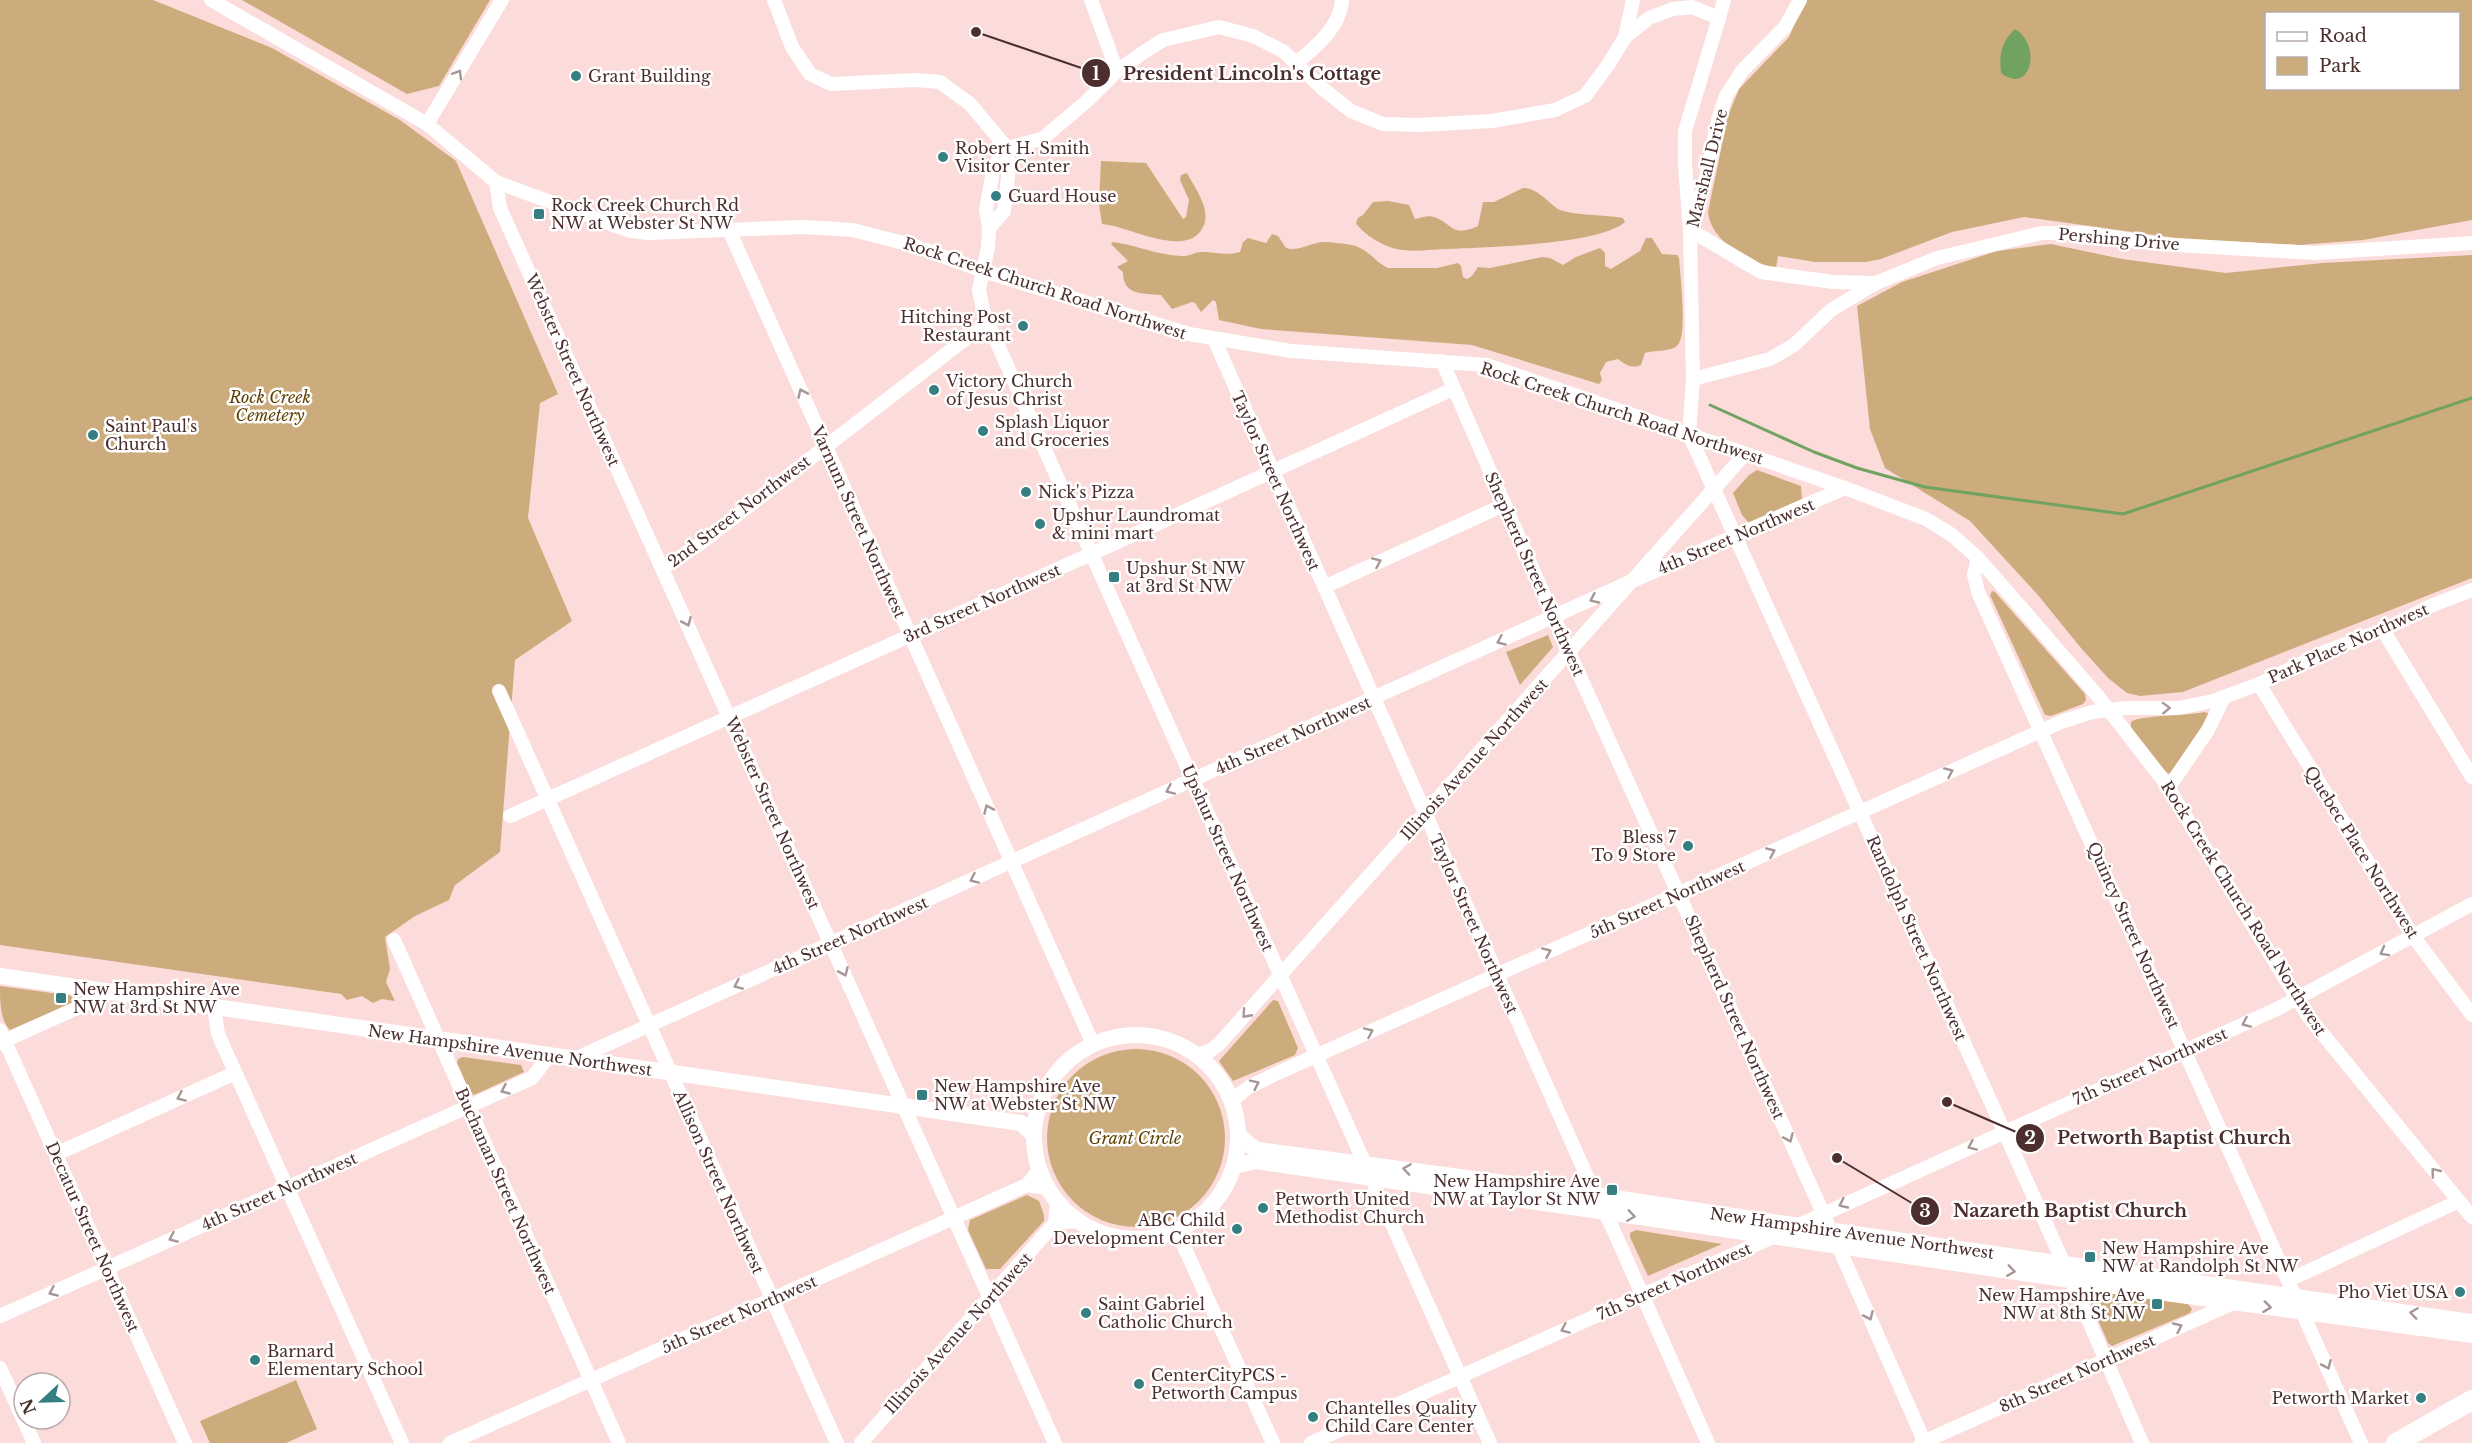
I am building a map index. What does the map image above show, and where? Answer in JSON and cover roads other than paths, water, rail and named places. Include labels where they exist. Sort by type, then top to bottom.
[{"type":"highway","points":[[2396,1443],[2472,1400]]},
{"type":"main road","name":"New Hampshire Avenue Northwest","points":[[0,976],[578,1058],[902,1106],[1027,1128]]},
{"type":"main road","points":[[1146,1035],[1173,1042],[1197,1055],[1215,1073],[1231,1101],[1238,1134],[1234,1166],[1223,1190],[1211,1207],[1196,1220],[1177,1231],[1149,1239],[1124,1239],[1101,1234],[1077,1221],[1057,1203],[1047,1188],[1039,1170],[1027,1128],[1047,1086],[1059,1069],[1075,1054],[1093,1044],[1119,1036],[1146,1035]]},
{"type":"main road","name":"New Hampshire Avenue Northwest","points":[[1238,1134],[1258,1150],[1363,1162],[2472,1322]]},
{"type":"main road","name":"New Hampshire Avenue Northwest","points":[[1234,1166],[1256,1161],[2071,1280],[2472,1335]]},
{"type":"street","name":"Rock Creek Church Road Northwest","points":[[211,0],[427,124],[496,183],[630,231],[650,233],[816,227],[859,231],[915,246],[983,271],[1174,330],[1214,339],[1291,351],[1442,361],[1497,368],[1897,506],[1926,519],[1952,535],[1978,558],[2108,710],[2169,787],[2322,1034],[2472,1217]]},
{"type":"street","points":[[427,124],[502,0]]},
{"type":"street","points":[[774,0],[792,47],[810,74],[831,84],[915,80],[940,82],[970,104],[1007,148],[1042,139],[1087,101],[1117,71],[1163,40],[1219,27],[1252,36],[1284,51],[1322,88],[1351,111],[1383,124],[1419,125],[1492,120],[1555,110],[1585,96],[1608,65],[1625,37],[1633,0]]},
{"type":"street","points":[[1296,63],[1316,47],[1329,30],[1342,8],[1342,0]]},
{"type":"street","points":[[1724,0],[1685,131],[1690,230],[1761,272],[1833,282],[1876,283]]},
{"type":"street","name":"Marshall Drive","points":[[1689,434],[1693,379],[1690,230],[1707,178],[1718,120],[1726,96],[1742,71],[1785,27],[1800,0]]},
{"type":"street","points":[[1091,1],[1117,71]]},
{"type":"street","points":[[1625,37],[1649,18],[1673,9],[1692,7],[1719,18]]},
{"type":"street","name":"Upshur Street Northwest","points":[[1007,148],[994,166],[987,210],[989,228],[980,300],[989,326],[1490,1443]]},
{"type":"street","name":"Webster Street Northwest","points":[[496,183],[500,208],[1055,1443]]},
{"type":"street","name":"Varnum Street Northwest","points":[[729,230],[1093,1044]]},
{"type":"street","name":"Pershing Drive","points":[[1693,379],[1770,359],[1794,345],[1831,309],[1876,283],[1937,258],[2042,233],[2085,233],[2159,244],[2315,254],[2472,243]]},
{"type":"street","name":"2nd Street Northwest","points":[[663,568],[701,543],[968,337],[989,326]]},
{"type":"street","name":"Taylor Street Northwest","points":[[1214,339],[1595,1195],[1613,1229],[1708,1443]]},
{"type":"street","name":"Shepherd Street Northwest","points":[[1442,361],[1569,652],[1838,1246],[1924,1442]]},
{"type":"street","name":"3rd Street Northwest","points":[[510,816],[1453,389]]},
{"type":"street","name":"Randolph Street Northwest","points":[[1689,434],[2064,1264],[2142,1443]]},
{"type":"street","name":"Illinois Avenue Northwest","points":[[1197,1055],[1210,1051],[1219,1044],[1745,454]]},
{"type":"street","name":"4th Street Northwest","points":[[578,1058],[1632,581],[1845,488]]},
{"type":"street","points":[[1324,587],[1504,505]]},
{"type":"street","name":"Quincy Street Northwest","points":[[1978,558],[1974,575],[1978,592],[2361,1443]]},
{"type":"street","name":"Park Place Northwest","points":[[2108,710],[2178,708],[2224,697],[2259,684],[2324,652],[2383,630],[2433,605],[2472,590]]},
{"type":"street","points":[[2383,630],[2472,777]]},
{"type":"street","name":"Quebec Place Northwest","points":[[2259,684],[2413,936],[2472,1016]]},
{"type":"street","name":"Allison Street Northwest","points":[[501,695],[837,1443]]},
{"type":"street","points":[[2169,787],[2208,730],[2224,697]]},
{"type":"street","name":"5th Street Northwest","points":[[1231,1101],[1249,1087],[1316,1056],[2041,731],[2082,714],[2108,710]]},
{"type":"street","name":"7th Street Northwest","points":[[1311,1443],[2299,998],[2472,904]]},
{"type":"street","name":"Buchanan Street Northwest","points":[[394,940],[619,1443]]},
{"type":"street","points":[[2,1038],[112,992]]},
{"type":"street","points":[[214,1007],[218,1034],[402,1443]]},
{"type":"street","name":"Decatur Street Northwest","points":[[2,1038],[185,1443]]},
{"type":"street","name":"4th Street Northwest","points":[[0,1316],[531,1078],[550,1055]]},
{"type":"street","points":[[56,1154],[235,1073]]},
{"type":"street","name":"5th Street Northwest","points":[[450,1443],[1027,1185],[1039,1170]]},
{"type":"street","points":[[1027,1185],[1047,1188]]},
{"type":"street","points":[[2289,1280],[2459,1201]]},
{"type":"street","points":[[1057,1203],[1055,1223],[1077,1221]]},
{"type":"street","name":"Illinois Avenue Northwest","points":[[861,1443],[1055,1223]]},
{"type":"street","points":[[1177,1231],[1273,1443]]},
{"type":"street","name":"8th Street Northwest","points":[[1924,1442],[2233,1303]]},
{"type":"street","points":[[0,1368],[33,1443]]},
{"type":"waterway","points":[[1710,405],[1814,452],[1857,468],[1925,487],[2123,514],[2472,398]]},
{"type":"place","name":"President Lincoln's Cottage","points":[[976,32]]},
{"type":"place","name":"Grant Building","points":[[576,76]]},
{"type":"place","name":"Robert H. Smith Visitor Center","points":[[943,157]]},
{"type":"place","name":"Guard House","points":[[996,196]]},
{"type":"place","name":"Rock Creek Church Rd NW at Webster St NW","points":[[539,214]]},
{"type":"place","name":"Hitching Post Restaurant","points":[[1023,326]]},
{"type":"place","name":"Victory Church of Jesus Christ","points":[[934,390]]},
{"type":"place","name":"Splash Liquor and Groceries","points":[[983,431]]},
{"type":"place","name":"Saint Paul's Church","points":[[93,435]]},
{"type":"place","name":"Nick's Pizza","points":[[1026,492]]},
{"type":"place","name":"Upshur Laundromat & mini mart","points":[[1040,524]]},
{"type":"place","name":"Upshur St NW at 3rd St NW","points":[[1114,577]]},
{"type":"place","name":"Bless 7 To 9 Store","points":[[1688,846]]},
{"type":"place","name":"New Hampshire Ave NW at 3rd St NW","points":[[61,998]]},
{"type":"place","name":"New Hampshire Ave NW at Webster St NW","points":[[922,1095]]},
{"type":"place","name":"Petworth Baptist Church","points":[[1947,1102]]},
{"type":"place","name":"Nazareth Baptist Church","points":[[1837,1158]]},
{"type":"place","name":"New Hampshire Ave NW at Taylor St NW","points":[[1612,1190]]},
{"type":"place","name":"Petworth United Methodist Church","points":[[1263,1208]]},
{"type":"place","name":"ABC Child Development Center","points":[[1237,1229]]},
{"type":"place","name":"New Hampshire Ave NW at Randolph St NW","points":[[2090,1257]]},
{"type":"place","name":"Pho Viet USA","points":[[2460,1292]]},
{"type":"place","name":"New Hampshire Ave NW at 8th St NW","points":[[2157,1304]]},
{"type":"place","name":"Saint Gabriel Catholic Church","points":[[1086,1313]]},
{"type":"place","name":"Barnard Elementary School","points":[[255,1360]]},
{"type":"place","name":"CenterCityPCS - Petworth Campus","points":[[1139,1384]]},
{"type":"place","name":"Petworth Market","points":[[2421,1398]]},
{"type":"place","name":"Chantelles Quality Child Care Center","points":[[1313,1417]]},
{"type":"park label","name":"Rock Creek Cemetery","points":[[270,406]]},
{"type":"park label","name":"Grant Circle","points":[[1135,1138]]}]
